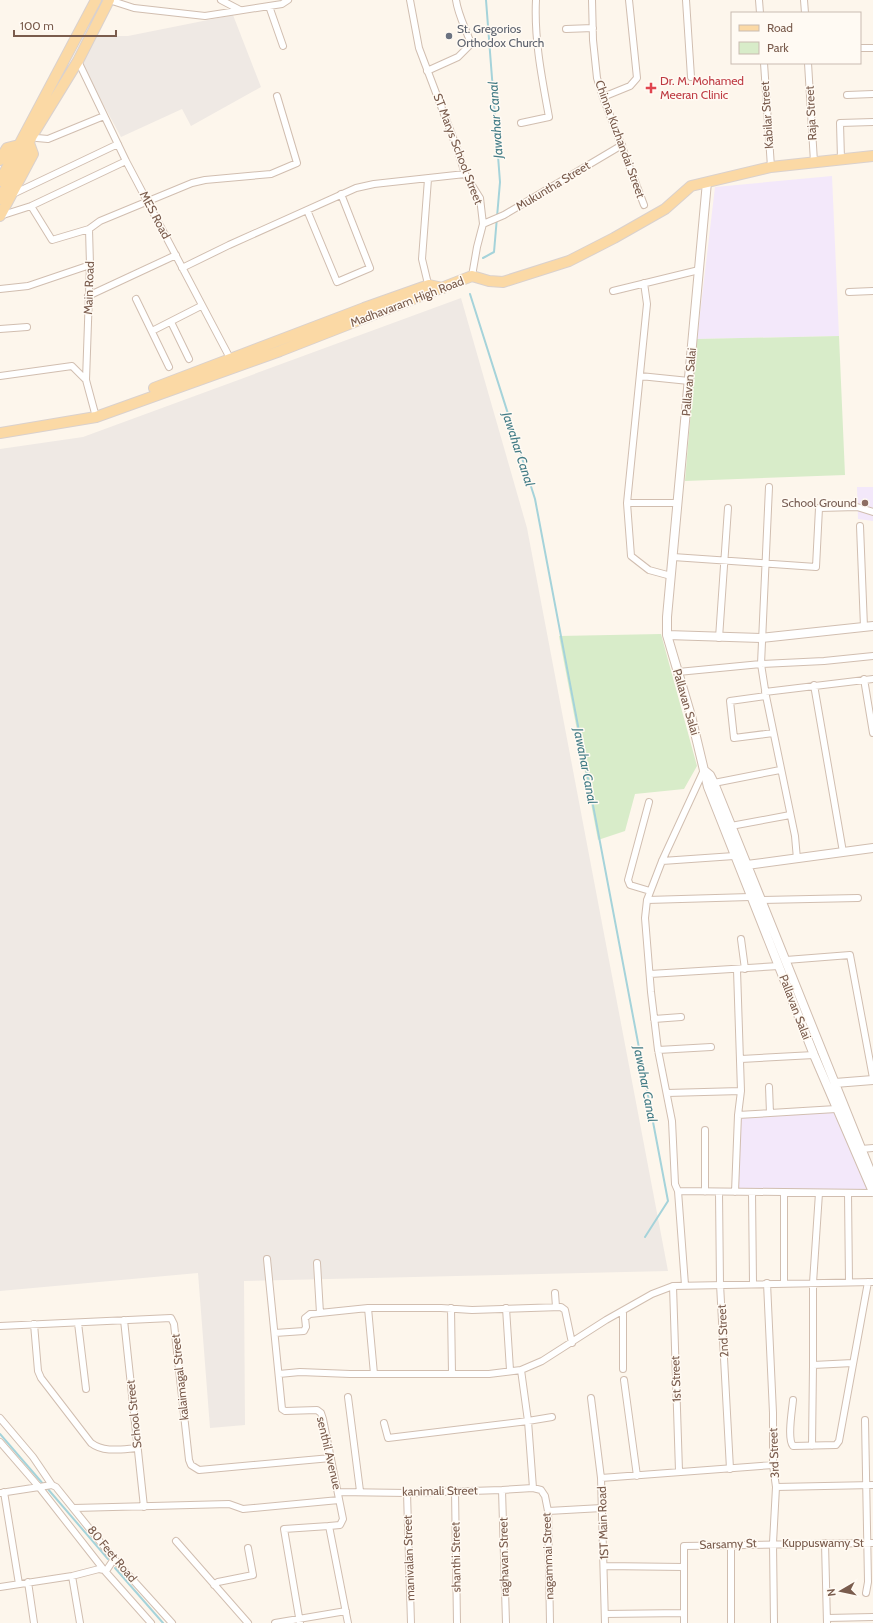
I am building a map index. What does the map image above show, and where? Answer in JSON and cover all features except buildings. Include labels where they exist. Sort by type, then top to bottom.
[{"type":"main road","points":[[0,199],[96,0]]},
{"type":"main road","points":[[0,181],[78,61],[109,0]]},
{"type":"main road","points":[[0,158],[7,148],[27,141]]},
{"type":"main road","points":[[0,216],[33,154],[27,141]]},
{"type":"main road","name":"Madhavaram High Road","points":[[429,289],[443,288],[472,276],[489,281],[503,282],[569,260],[614,238],[665,209],[691,186],[771,167],[873,156]]},
{"type":"main road","points":[[0,434],[95,414],[429,289]]},
{"type":"main road","points":[[0,428],[95,414]]},
{"type":"street","points":[[109,0],[134,8],[205,16],[282,4],[288,0]]},
{"type":"street","points":[[221,0],[232,3],[240,10]]},
{"type":"street","name":"ST Marys School Street","points":[[410,0],[419,48],[427,71],[458,151],[465,174],[480,198],[483,224],[472,276]]},
{"type":"street","points":[[427,71],[458,57],[471,44],[465,24],[457,12],[456,0]]},
{"type":"street","points":[[521,123],[549,117],[540,68],[535,12],[536,0]]},
{"type":"street","name":"Chinna Kuzhandai Street","points":[[592,0],[598,78],[603,97],[644,205]]},
{"type":"street","points":[[603,97],[630,86],[636,78],[629,0]]},
{"type":"street","points":[[686,0],[692,77]]},
{"type":"street","points":[[759,0],[760,12]]},
{"type":"street","points":[[804,0],[805,12]]},
{"type":"street","points":[[269,6],[283,46]]},
{"type":"street","points":[[566,30],[593,28]]},
{"type":"street","points":[[861,48],[873,48]]},
{"type":"street","name":"MES Road","points":[[78,61],[90,83],[126,161],[232,363]]},
{"type":"street","name":"Kabilar Street","points":[[764,64],[771,167]]},
{"type":"street","name":"Raja Street","points":[[808,64],[814,162]]},
{"type":"street","points":[[847,95],[873,94]]},
{"type":"street","points":[[31,206],[52,240],[89,229],[100,221],[147,201],[205,180],[272,174],[297,163],[277,96]]},
{"type":"street","points":[[27,141],[37,138],[48,139],[104,116]]},
{"type":"street","points":[[841,159],[840,123],[873,122]]},
{"type":"street","points":[[12,194],[118,144]]},
{"type":"street","name":"Mukuntha Street","points":[[483,224],[500,216],[622,145]]},
{"type":"street","points":[[0,216],[31,206],[126,161]]},
{"type":"street","points":[[182,268],[229,245],[356,188],[374,184],[465,174]]},
{"type":"street","points":[[428,179],[422,259],[429,289]]},
{"type":"street","name":"Pallavan Salai","points":[[708,182],[677,503],[667,635],[708,787],[750,898],[836,1109],[873,1192]]},
{"type":"street","points":[[307,210],[337,282],[370,268],[341,194]]},
{"type":"street","name":"Main Road","points":[[89,229],[90,265],[86,380],[95,414]]},
{"type":"street","points":[[88,296],[176,254]]},
{"type":"street","points":[[0,289],[28,286],[90,265]]},
{"type":"street","points":[[613,290],[699,270]]},
{"type":"street","points":[[644,283],[647,304],[627,503],[631,556],[649,570],[671,576]]},
{"type":"street","points":[[849,292],[873,292]]},
{"type":"street","points":[[136,299],[169,367]]},
{"type":"street","points":[[152,331],[201,306]]},
{"type":"street","points":[[171,322],[189,359]]},
{"type":"street","points":[[0,329],[27,327]]},
{"type":"street","points":[[0,376],[72,366],[86,380]]},
{"type":"street","points":[[640,376],[689,381]]},
{"type":"street","points":[[769,487],[761,664],[765,694],[790,815],[797,859]]},
{"type":"street","points":[[627,503],[677,503]]},
{"type":"street","points":[[673,557],[725,562],[816,567],[819,508],[857,507],[873,512]]},
{"type":"street","points":[[719,638],[728,508]]},
{"type":"street","points":[[860,526],[864,627]]},
{"type":"street","points":[[667,635],[719,638],[761,638],[873,626]]},
{"type":"street","points":[[678,672],[873,656]]},
{"type":"street","points":[[864,679],[873,733]]},
{"type":"street","points":[[773,733],[734,738],[730,701],[814,685],[873,679]]},
{"type":"street","points":[[814,685],[843,852]]},
{"type":"street","points":[[684,1285],[678,1191],[675,1184],[672,1120],[658,1050],[645,927],[647,900],[650,891],[662,861],[704,770],[710,775],[714,783],[873,1178]]},
{"type":"street","points":[[714,783],[780,770]]},
{"type":"street","points":[[649,802],[628,880],[630,885],[634,888],[650,891]]},
{"type":"street","points":[[731,826],[790,815]]},
{"type":"street","points":[[747,865],[873,848]]},
{"type":"street","points":[[662,861],[734,856]]},
{"type":"street","points":[[647,900],[750,898]]},
{"type":"street","points":[[761,900],[858,898]]},
{"type":"street","points":[[741,939],[745,969]]},
{"type":"street","points":[[786,960],[850,955],[873,1079],[835,1083]]},
{"type":"street","points":[[650,974],[737,970],[779,966]]},
{"type":"street","points":[[735,1192],[738,1115],[741,1091],[737,970]]},
{"type":"street","points":[[654,1019],[681,1017]]},
{"type":"street","points":[[658,1050],[711,1047]]},
{"type":"street","points":[[741,1059],[814,1055]]},
{"type":"street","points":[[769,1087],[770,1113]]},
{"type":"street","points":[[667,1093],[741,1091]]},
{"type":"street","points":[[738,1115],[836,1109]]},
{"type":"street","points":[[705,1130],[705,1192]]},
{"type":"street","points":[[862,1149],[873,1148]]},
{"type":"street","points":[[678,1191],[719,1193],[784,1192],[819,1194],[873,1192]]},
{"type":"street","points":[[752,1192],[753,1283]]},
{"type":"street","points":[[784,1192],[784,1283]]},
{"type":"street","name":"2nd Street","points":[[719,1193],[720,1284],[730,1469]]},
{"type":"street","points":[[848,1193],[849,1282]]},
{"type":"street","points":[[812,1446],[813,1283],[819,1194]]},
{"type":"street","name":"senthil Avenue","points":[[267,1259],[282,1409],[285,1411],[319,1411],[324,1419],[343,1519],[342,1524],[329,1526]]},
{"type":"street","points":[[317,1263],[320,1313]]},
{"type":"street","points":[[279,1374],[300,1372],[374,1374],[489,1374],[510,1370],[521,1370],[542,1361],[652,1294],[673,1286],[753,1283],[870,1282],[839,1441],[836,1445],[793,1446],[790,1442],[793,1400]]},
{"type":"street","name":"3rd Street","points":[[767,1283],[773,1414],[773,1465],[776,1487],[773,1543],[774,1623]]},
{"type":"street","name":"1st Street","points":[[673,1286],[679,1471]]},
{"type":"street","points":[[555,1293],[556,1307]]},
{"type":"street","points":[[275,1333],[304,1332],[306,1327],[305,1318],[307,1315],[368,1308],[451,1308],[472,1310],[556,1307],[565,1310],[572,1342]]},
{"type":"street","points":[[368,1308],[374,1374]]},
{"type":"street","points":[[451,1308],[452,1374]]},
{"type":"street","points":[[506,1308],[510,1370]]},
{"type":"street","points":[[623,1311],[623,1369]]},
{"type":"street","name":"kalaimagal Street","points":[[0,1326],[171,1318],[174,1324],[189,1460],[195,1468],[199,1470],[331,1458]]},
{"type":"street","name":"School Street","points":[[124,1320],[144,1507]]},
{"type":"street","points":[[78,1323],[86,1389]]},
{"type":"street","points":[[34,1324],[38,1371],[41,1378],[91,1443],[97,1447],[106,1449],[138,1448]]},
{"type":"street","points":[[813,1365],[853,1363]]},
{"type":"street","points":[[521,1370],[528,1421],[533,1488]]},
{"type":"street","points":[[624,1380],[636,1476]]},
{"type":"street","points":[[348,1397],[360,1491]]},
{"type":"street","points":[[591,1398],[601,1478]]},
{"type":"street","points":[[384,1423],[388,1438],[552,1417]]},
{"type":"street","name":"80 Feet Road","points":[[0,1418],[33,1457],[52,1485],[56,1487],[74,1508],[113,1561],[172,1623]]},
{"type":"street","points":[[865,1420],[866,1485],[870,1543],[866,1593]]},
{"type":"street","name":"80 Feet Road","points":[[0,1442],[40,1487],[106,1570],[151,1623]]},
{"type":"street","points":[[679,1471],[730,1469],[773,1465]]},
{"type":"street","name":"1ST Main Road","points":[[605,1623],[601,1478],[679,1471]]},
{"type":"street","points":[[19,1584],[2,1493],[52,1485]]},
{"type":"street","points":[[776,1487],[873,1485]]},
{"type":"street","name":"kanimali Street","points":[[338,1492],[360,1491],[406,1493],[533,1488],[541,1490]]},
{"type":"street","name":"shanthi Street","points":[[455,1490],[457,1623]]},
{"type":"street","name":"raghavan Street","points":[[502,1490],[506,1623]]},
{"type":"street","name":"nagammai Street","points":[[541,1490],[545,1496],[548,1511],[550,1623]]},
{"type":"street","name":"manivalan Street","points":[[406,1493],[411,1623]]},
{"type":"street","points":[[74,1508],[229,1504],[243,1510],[339,1500]]},
{"type":"street","points":[[548,1511],[602,1508]]},
{"type":"street","points":[[300,1621],[284,1529],[329,1526],[348,1623]]},
{"type":"street","points":[[176,1541],[248,1623]]},
{"type":"street","name":"Kuppuswamy St","points":[[773,1543],[870,1543]]},
{"type":"street","name":"Sarsamy St","points":[[684,1566],[684,1546],[773,1543]]},
{"type":"street","points":[[825,1543],[827,1621],[873,1617]]},
{"type":"street","points":[[731,1545],[731,1623]]},
{"type":"street","points":[[214,1585],[218,1582],[253,1575],[248,1548]]},
{"type":"street","points":[[106,1570],[113,1561]]},
{"type":"street","points":[[604,1566],[684,1566],[684,1623]]},
{"type":"street","name":"80 Feet Road","points":[[0,1587],[72,1576],[99,1569],[106,1570]]},
{"type":"street","points":[[72,1576],[80,1623]]},
{"type":"street","points":[[28,1582],[34,1623]]},
{"type":"street","points":[[275,1623],[300,1621],[346,1611]]},
{"type":"street","points":[[605,1614],[684,1613]]},
{"type":"shaded area","points":[[233,15],[261,87],[191,126],[182,109],[121,137],[81,63],[94,36],[128,36]]},
{"type":"shaded area","points":[[832,176],[839,336],[697,339],[715,187]]},
{"type":"shaded area","points":[[461,298],[527,528],[668,1271],[244,1281],[245,1425],[210,1428],[198,1273],[0,1291],[0,449],[83,437]]},
{"type":"shaded area","name":"School Ground","points":[[857,487],[873,487],[873,521],[858,519]]},
{"type":"shaded area","points":[[835,1111],[870,1190],[737,1190],[737,1115]]},
{"type":"green space","points":[[839,336],[845,475],[685,481],[697,339]]},
{"type":"green space","points":[[661,634],[697,766],[684,789],[635,794],[625,831],[598,840],[559,636]]},
{"type":"waterway","name":"Jawahar Canal","points":[[483,258],[494,252],[500,182],[486,0]]},
{"type":"waterway","name":"Jawahar Canal","points":[[470,294],[535,499],[668,1201],[645,1237]]},
{"type":"waterway","points":[[0,1434],[44,1485]]},
{"type":"waterway","points":[[47,1488],[108,1559]]},
{"type":"waterway","points":[[115,1568],[163,1623]]},
{"type":"place","name":"St. Gregorios Orthodox Church","points":[[449,36]]},
{"type":"place","name":"Dr. M. Mohamed Meeran Clinic","points":[[651,88]]},
{"type":"place","name":"School Ground","points":[[865,503]]}]
